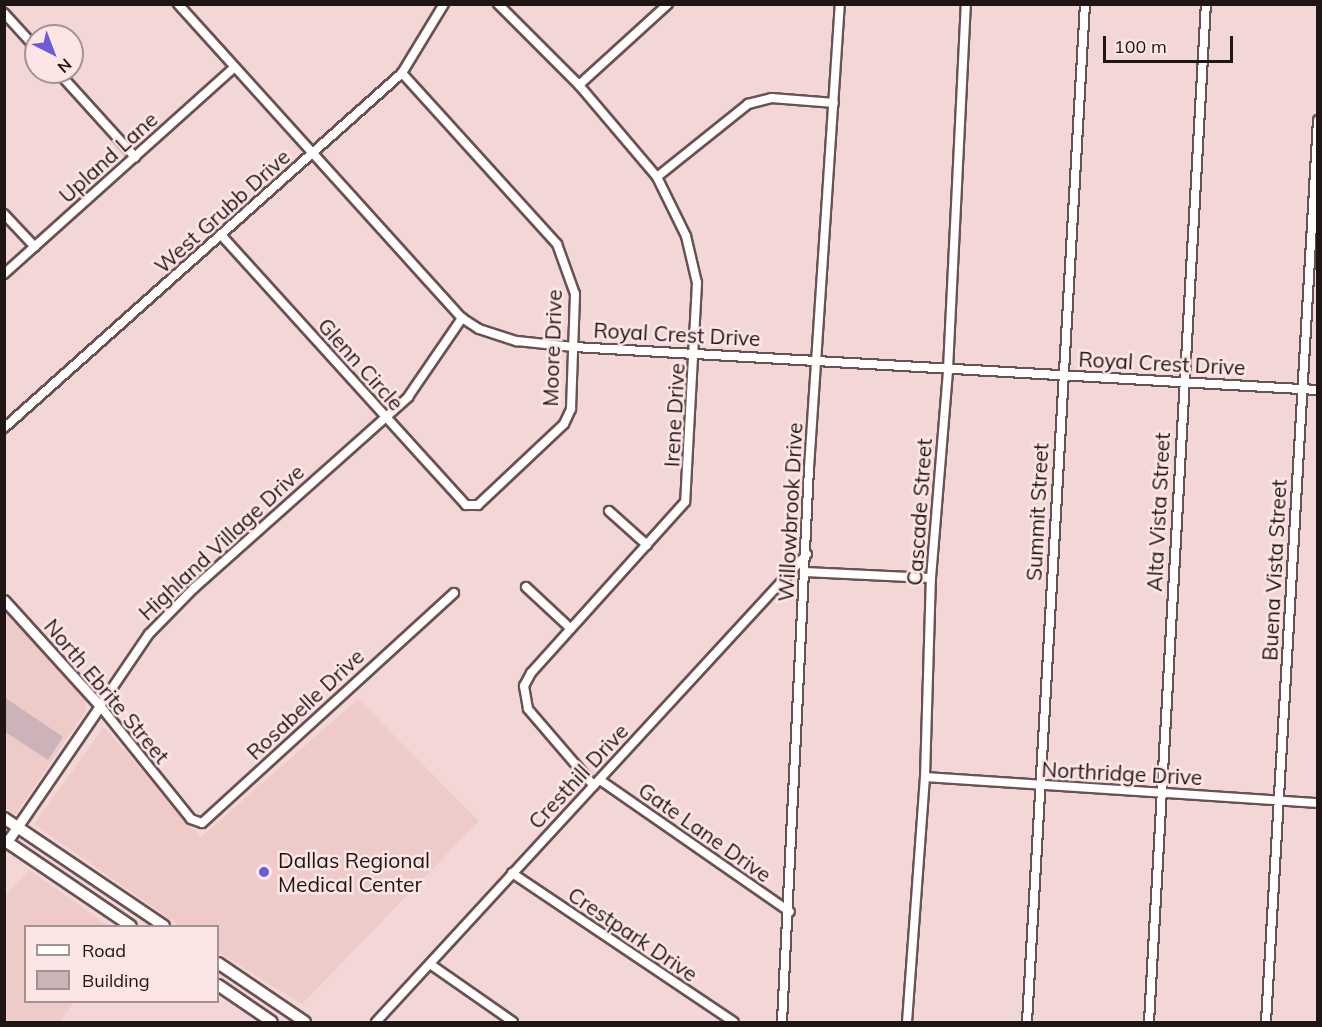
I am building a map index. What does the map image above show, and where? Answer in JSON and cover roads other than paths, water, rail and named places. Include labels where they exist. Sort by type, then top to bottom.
[{"type":"main road","points":[[4,818],[161,925]]},
{"type":"main road","points":[[6,841],[128,925]]},
{"type":"main road","points":[[48,870],[62,865],[80,869]]},
{"type":"main road","points":[[219,964],[299,1021]]},
{"type":"main road","points":[[219,986],[272,1023]]},
{"type":"main road","points":[[242,1002],[254,988]]},
{"type":"street","name":"Royal Crest Drive","points":[[178,4],[462,318],[479,329],[517,341],[574,347],[1317,390]]},
{"type":"street","name":"West Grubb Drive","points":[[4,428],[222,236],[402,73],[444,4]]},
{"type":"street","name":"Irene Drive","points":[[498,4],[518,19],[579,85],[657,177],[686,236],[697,283],[696,353],[688,495],[531,673],[523,697],[561,752]]},
{"type":"street","points":[[579,85],[668,4]]},
{"type":"street","name":"Willowbrook Drive","points":[[782,1023],[790,912],[804,572],[807,554],[840,4]]},
{"type":"street","name":"Cascade Street","points":[[907,1023],[925,777],[931,578],[948,369],[966,4]]},
{"type":"street","name":"Summit Street","points":[[1027,1023],[1085,4]]},
{"type":"street","name":"Alta Vista Street","points":[[1149,1023],[1206,4]]},
{"type":"street","points":[[4,13],[24,35]]},
{"type":"street","name":"Upland Lane","points":[[4,274],[235,67]]},
{"type":"street","name":"Moore Drive","points":[[402,73],[557,244],[575,294],[571,409],[564,424],[478,505]]},
{"type":"street","points":[[69,84],[135,157]]},
{"type":"street","points":[[657,177],[748,104],[772,98],[834,103]]},
{"type":"street","name":"Buena Vista Street","points":[[1266,1023],[1317,120]]},
{"type":"street","points":[[4,214],[35,247]]},
{"type":"street","name":"Glenn Circle","points":[[222,236],[466,505],[478,505]]},
{"type":"street","name":"Highland Village Drive","points":[[6,841],[100,706],[121,671],[177,606],[408,397],[462,318]]},
{"type":"street","points":[[609,511],[646,545]]},
{"type":"street","name":"Cresthill Drive","points":[[376,1023],[807,554]]},
{"type":"street","points":[[804,572],[931,578]]},
{"type":"street","points":[[526,587],[570,628]]},
{"type":"street","name":"Rosabelle Drive","points":[[181,807],[196,823],[210,818],[454,593]]},
{"type":"street","name":"North Ebrite Street","points":[[4,600],[100,706],[181,807]]},
{"type":"street","name":"Gate Lane Drive","points":[[561,752],[597,783],[790,912]]},
{"type":"street","name":"Northridge Drive","points":[[925,777],[1317,803]]},
{"type":"street","name":"Crestpark Drive","points":[[512,873],[734,1023]]},
{"type":"street","points":[[430,964],[513,1023]]},
{"type":"place","name":"Dallas Regional Medical Center","points":[[264,872]]}]
